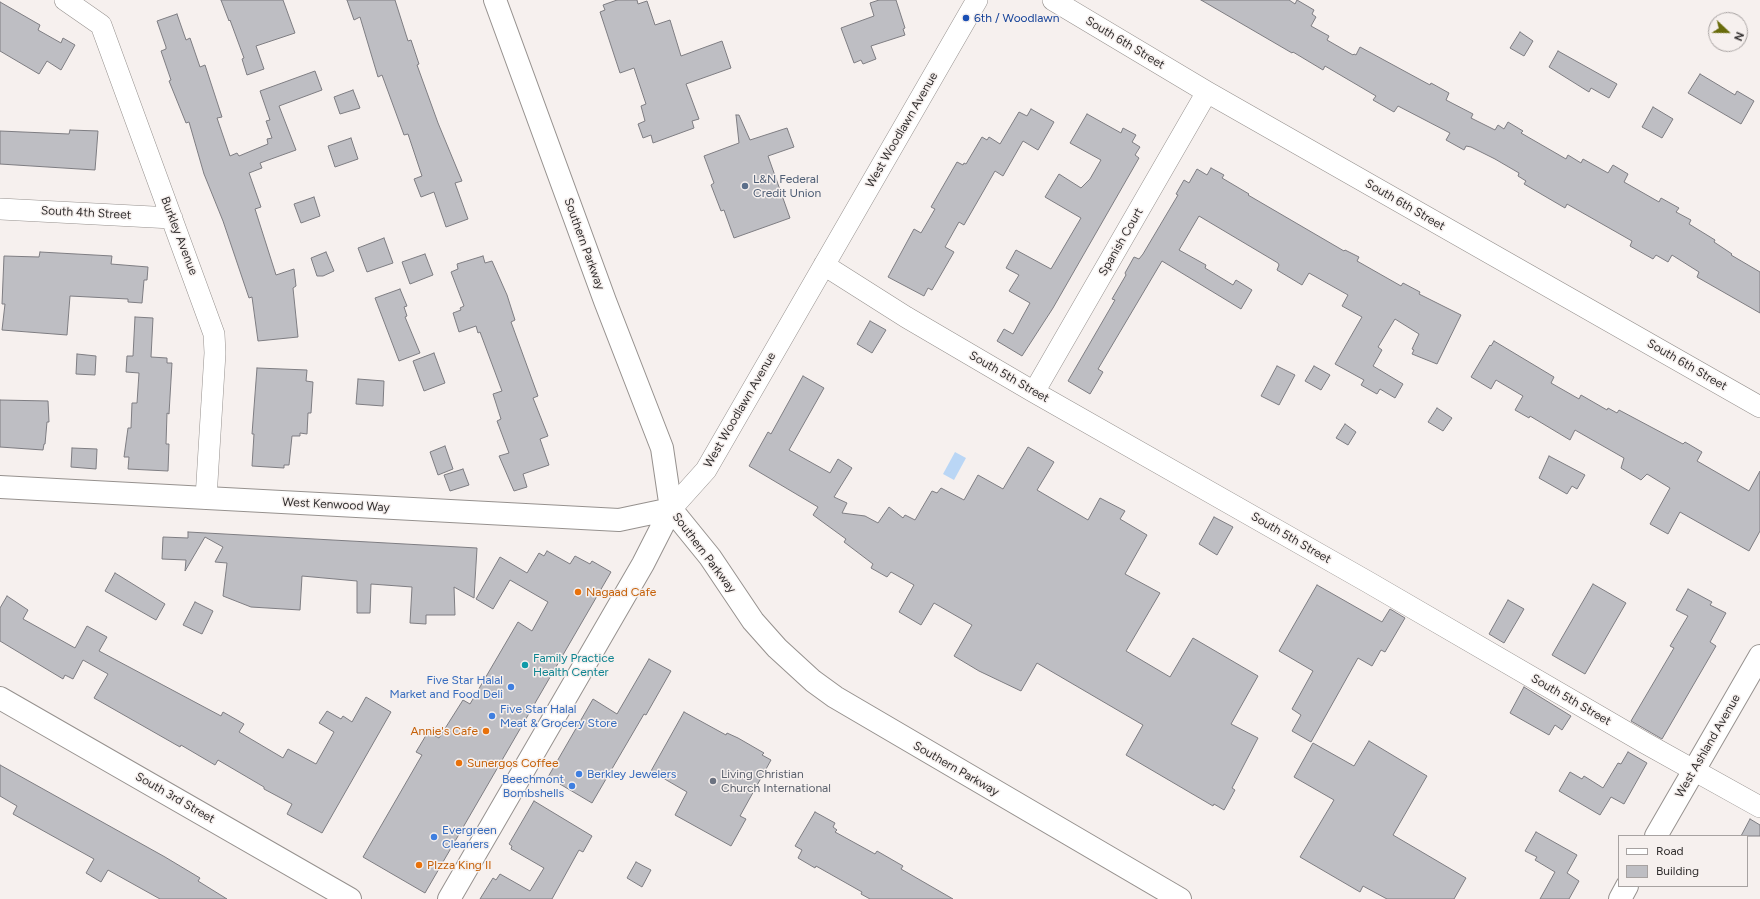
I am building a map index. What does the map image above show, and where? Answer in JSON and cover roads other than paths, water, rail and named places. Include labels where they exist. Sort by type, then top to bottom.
[{"type":"main road","name":"Southern Parkway","points":[[495,0],[605,301],[662,448],[671,509],[710,557],[753,621],[777,648],[813,681],[835,697],[1180,899]]},
{"type":"main road","name":"West Kenwood Way","points":[[0,487],[618,520],[671,509]]},
{"type":"main road","name":"West Woodlawn Avenue","points":[[448,899],[643,564],[671,509]]},
{"type":"main road","name":"West Ashland Avenue","points":[[1657,835],[1760,656]]},
{"type":"main road","name":"South 3rd Street","points":[[0,698],[350,899]]},
{"type":"main road","points":[[1620,899],[1626,887]]},
{"type":"street","name":"West Woodlawn Avenue","points":[[671,509],[706,470],[977,0]]},
{"type":"street","name":"South 6th Street","points":[[1053,0],[1207,92],[1760,407]]},
{"type":"street","name":"Burkley Avenue","points":[[73,2],[101,25],[214,334],[215,353],[206,498]]},
{"type":"street","name":"Spanish Court","points":[[1034,392],[1207,92]]},
{"type":"street","name":"South 4th Street","points":[[0,208],[172,218]]},
{"type":"street","name":"South 5th Street","points":[[824,265],[906,317],[1034,392],[1368,582],[1645,743],[1760,807]]},
{"type":"water","points":[[955,452],[966,458],[954,480],[943,474]]},
{"type":"place","name":"6th / Woodlawn","points":[[966,18]]},
{"type":"place","name":"L&N Federal Credit Union","points":[[745,186]]},
{"type":"place","name":"Nagaad Cafe","points":[[578,592]]},
{"type":"place","name":"Family Practice Health Center","points":[[525,665]]},
{"type":"place","name":"Five Star Halal Market and Food Deli","points":[[511,687]]},
{"type":"place","name":"Five Star Halal Meat & Grocery Store","points":[[492,716]]},
{"type":"place","name":"Annie's Cafe","points":[[486,731]]},
{"type":"place","name":"Sunergos Coffee","points":[[459,763]]},
{"type":"place","name":"Berkley Jewelers","points":[[579,774]]},
{"type":"place","name":"Living Christian Church International","points":[[713,781]]},
{"type":"place","name":"Beechmont Bombshells","points":[[572,786]]},
{"type":"place","name":"Evergreen Cleaners","points":[[434,837]]},
{"type":"place","name":"PIzza King II","points":[[419,865]]}]
